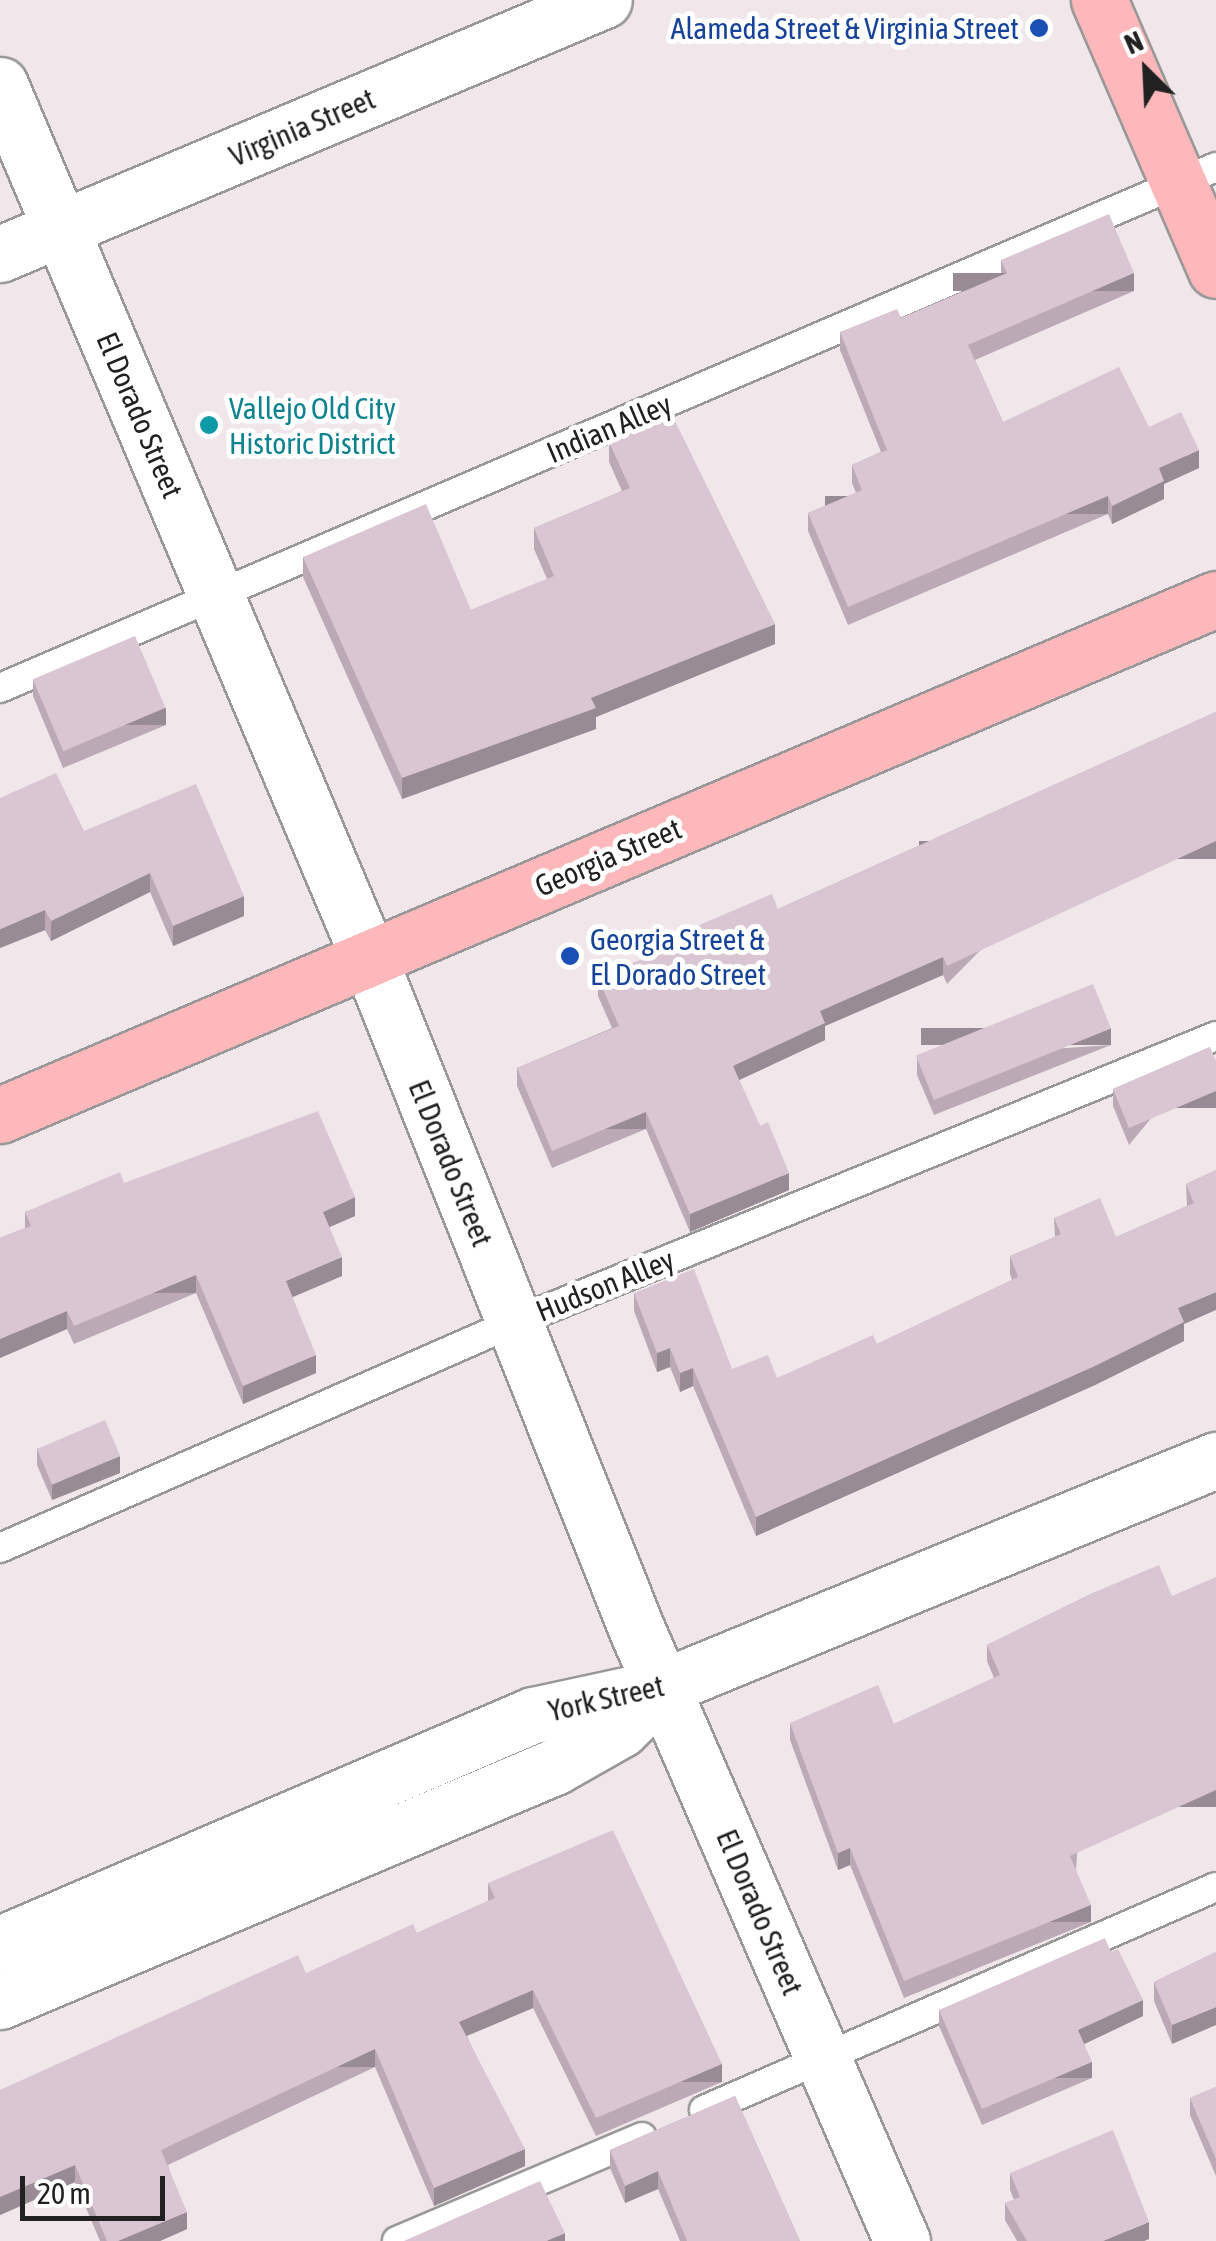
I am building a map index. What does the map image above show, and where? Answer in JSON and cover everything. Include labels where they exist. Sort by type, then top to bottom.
[{"type":"main road","points":[[1099,0],[1197,174],[1216,270]]},
{"type":"main road","name":"Georgia Street","points":[[0,1114],[1216,599]]},
{"type":"street","name":"Virginia Street","points":[[0,254],[604,0]]},
{"type":"street","name":"El Dorado Street","points":[[0,85],[370,958],[662,1688],[902,2241]]},
{"type":"street","name":"York Street","points":[[0,1944],[533,1715],[662,1688],[1216,1460]]},
{"type":"street","points":[[0,2001],[554,1767],[621,1729],[662,1688]]},
{"type":"lane","name":"Indian Alley","points":[[0,688],[214,592],[1197,174]]},
{"type":"lane","name":"Hudson Alley","points":[[0,1548],[515,1322],[1216,1036]]},
{"type":"lane","points":[[398,2241],[1216,1887]]},
{"type":"building","points":[[1109,214],[1134,273],[968,345],[1003,422],[1119,367],[1149,427],[1181,412],[1199,450],[1159,468],[1164,481],[1112,506],[1108,496],[848,607],[808,513],[862,490],[852,465],[887,450],[840,332],[897,309],[901,318],[1007,273],[1001,260]]},
{"type":"building","points":[[671,413],[775,624],[591,698],[596,708],[402,778],[303,557],[426,504],[471,610],[554,576],[534,528],[630,488],[609,442]]},
{"type":"building","points":[[135,636],[165,708],[63,751],[33,679]]},
{"type":"building","points":[[1216,712],[1216,841],[947,966],[943,957],[820,1011],[825,1023],[733,1066],[760,1126],[768,1122],[789,1173],[690,1214],[646,1112],[552,1151],[517,1068],[619,1026],[598,978],[700,935],[697,926],[772,894],[778,909]]},
{"type":"building","points":[[56,773],[84,831],[196,784],[244,896],[173,926],[150,873],[51,921],[45,910],[0,929],[0,798]]},
{"type":"building","points":[[1093,984],[1111,1029],[934,1100],[916,1056]]},
{"type":"building","points":[[1210,1047],[1216,1061],[1216,1091],[1129,1128],[1113,1089]]},
{"type":"building","points":[[318,1111],[355,1197],[323,1212],[342,1257],[286,1281],[316,1355],[243,1386],[196,1275],[74,1326],[67,1311],[0,1339],[0,1238],[31,1226],[25,1212],[120,1172],[124,1183]]},
{"type":"building","points":[[1216,1170],[1216,1292],[1178,1308],[1184,1322],[1095,1366],[756,1517],[693,1368],[680,1373],[670,1348],[657,1353],[634,1293],[694,1269],[732,1369],[768,1355],[777,1378],[873,1335],[877,1344],[1018,1277],[1010,1256],[1061,1234],[1054,1218],[1100,1198],[1116,1237],[1194,1203],[1186,1184]]},
{"type":"building","points":[[105,1420],[120,1456],[52,1485],[37,1449]]},
{"type":"building","points":[[1159,1565],[1172,1596],[1216,1577],[1216,1790],[1070,1856],[1091,1905],[904,1981],[850,1848],[838,1853],[790,1723],[878,1685],[894,1724],[1000,1675],[987,1645]]},
{"type":"building","points":[[613,1830],[722,2064],[596,2118],[533,1990],[459,2022],[525,2149],[434,2188],[375,2049],[161,2150],[187,2212],[118,2241],[107,2241],[75,2165],[0,2197],[0,2090],[298,1955],[306,1973],[413,1924],[417,1933],[495,1898],[488,1883]]},
{"type":"building","points":[[1105,1938],[1111,1952],[1118,1949],[1143,2000],[1078,2030],[1092,2062],[982,2109],[939,2010]]},
{"type":"building","points":[[1216,1952],[1216,2007],[1172,2025],[1154,1982]]},
{"type":"building","points":[[1216,2087],[1216,2159],[1190,2098]]},
{"type":"building","points":[[735,2096],[800,2241],[687,2241],[658,2171],[625,2186],[610,2150]]},
{"type":"building","points":[[1113,2130],[1149,2222],[1103,2241],[1027,2241],[1005,2203],[1020,2197],[1010,2173]]},
{"type":"building","points":[[540,2181],[565,2233],[546,2241],[404,2241]]},
{"type":"place","name":"Alameda Street & Virginia Street","points":[[1039,28]]},
{"type":"place","name":"Vallejo Old City Historic District","points":[[209,425]]},
{"type":"place","name":"Georgia Street & El Dorado Street","points":[[570,956]]}]
